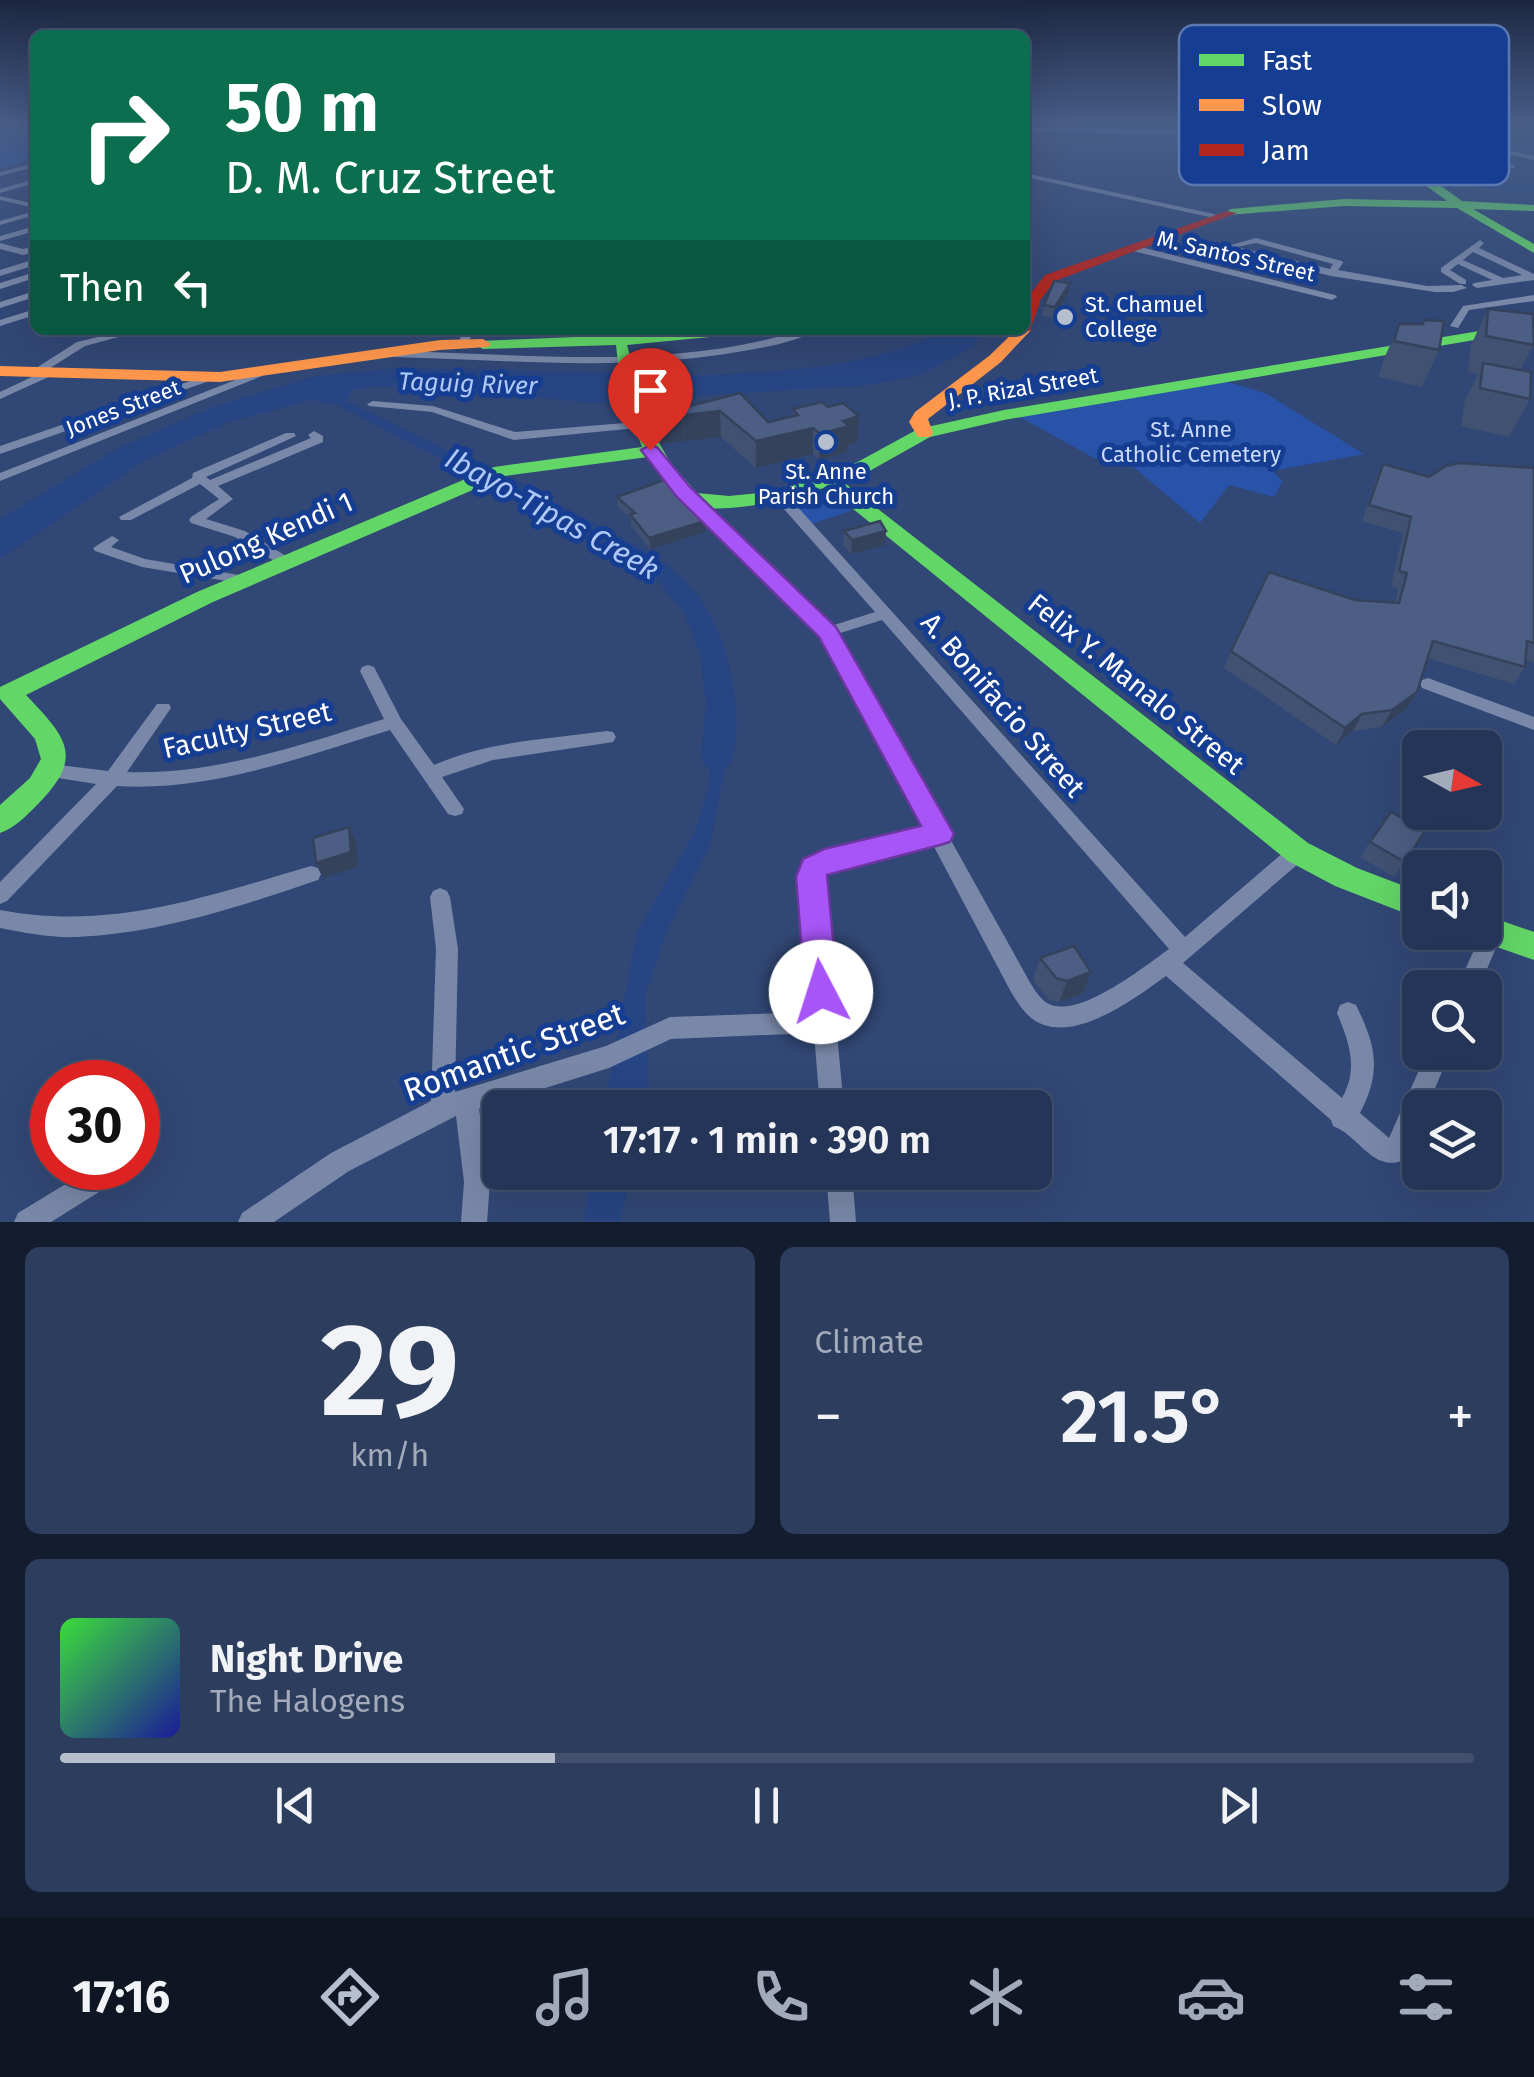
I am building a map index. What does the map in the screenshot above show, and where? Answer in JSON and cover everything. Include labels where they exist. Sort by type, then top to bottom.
[{"type":"main road","points":[[1439,185],[1534,246]]},
{"type":"main road","points":[[1030,272],[1060,272],[1214,216],[1321,200],[1534,208]]},
{"type":"main road","points":[[1030,314],[1038,291],[1060,272]]},
{"type":"main road","name":"J. P. Rizal Street","points":[[691,498],[729,502],[781,497],[831,482],[924,433],[1004,415],[1534,326]]},
{"type":"main road","points":[[0,371],[208,378],[392,354],[466,337],[624,353],[693,335]]},
{"type":"main road","points":[[924,433],[918,422],[921,416],[995,359],[1019,335]]},
{"type":"main road","points":[[624,353],[635,417],[650,450],[691,498]]},
{"type":"main road","name":"Pulong Kendi 1","points":[[51,771],[56,754],[52,740],[9,693],[245,580],[469,483],[501,471],[650,450]]},
{"type":"main road","name":"Felix Y. Manalo Street","points":[[831,482],[1298,852],[1346,877],[1402,899]]},
{"type":"main road","points":[[0,822],[51,771]]},
{"type":"main road","points":[[1502,935],[1534,946]]},
{"type":"street","points":[[1050,182],[1214,216]]},
{"type":"street","points":[[0,194],[30,183]]},
{"type":"street","points":[[0,194],[30,208]]},
{"type":"street","points":[[0,223],[30,212]]},
{"type":"street","points":[[0,216],[15,219]]},
{"type":"street","points":[[0,242],[30,230]]},
{"type":"street","points":[[1331,273],[1339,262],[1256,240],[1232,246],[1331,273],[1435,292],[1462,285],[1478,287],[1504,302]]},
{"type":"street","points":[[0,242],[30,251]]},
{"type":"street","points":[[1462,285],[1444,272],[1477,246],[1534,276]]},
{"type":"street","name":"M. Santos Street","points":[[1132,248],[1332,297]]},
{"type":"street","points":[[0,263],[30,251]]},
{"type":"street","points":[[1458,261],[1500,280]]},
{"type":"street","points":[[0,274],[30,265]]},
{"type":"street","points":[[1377,281],[1385,269]]},
{"type":"street","points":[[1478,287],[1534,276]]},
{"type":"street","points":[[0,286],[30,277]]},
{"type":"street","points":[[0,305],[30,296]]},
{"type":"street","points":[[1455,326],[1466,308],[1534,298]]},
{"type":"street","points":[[0,323],[30,314]]},
{"type":"street","points":[[0,396],[43,373],[81,344],[118,335]]},
{"type":"street","points":[[392,354],[706,354],[796,335]]},
{"type":"street","name":"Jones Street","points":[[0,476],[258,374]]},
{"type":"street","points":[[0,450],[208,378]]},
{"type":"street","points":[[373,404],[433,408],[514,436],[635,417]]},
{"type":"street","points":[[126,517],[204,482],[320,439],[314,434]]},
{"type":"street","points":[[286,562],[240,534],[196,520],[227,499],[196,476],[290,436]]},
{"type":"street","name":"A. Bonifacio Street","points":[[781,497],[886,614],[1175,956],[1374,1146],[1386,1152],[1396,1150],[1432,1070]]},
{"type":"street","points":[[691,498],[828,632],[1033,1006],[1042,1014],[1058,1019],[1109,1003],[1175,956],[1298,852]]},
{"type":"street","points":[[112,540],[100,548],[142,563],[245,580]]},
{"type":"street","points":[[828,632],[886,614]]},
{"type":"street","points":[[368,672],[394,722],[455,809]]},
{"type":"street","points":[[1428,684],[1534,724]]},
{"type":"street","points":[[0,895],[112,779],[163,708]]},
{"type":"street","name":"Faculty Street","points":[[51,771],[112,779],[175,778],[222,770],[394,722]]},
{"type":"street","points":[[430,774],[453,764],[501,754],[606,738]]},
{"type":"street","points":[[830,1090],[811,877],[814,868],[824,862],[940,834]]},
{"type":"street","points":[[0,920],[48,928],[90,926],[202,906],[312,874]]},
{"type":"street","points":[[440,897],[447,949],[454,1104],[478,1193],[474,1222]]},
{"type":"street","points":[[1342,1117],[1362,1089],[1365,1068],[1348,1013]]},
{"type":"street","name":"Romantic Street","points":[[251,1222],[340,1162],[454,1104],[609,1058],[649,1036],[683,1025],[824,1022]]},
{"type":"street","points":[[27,1222],[79,1190]]},
{"type":"street","points":[[840,1190],[843,1222]]},
{"type":"green space","name":"St. Anne Catholic Cemetery","points":[[1221,380],[1265,393],[1364,454],[1272,471],[1283,481],[1274,497],[1229,485],[1200,523],[1119,455],[1096,459],[1016,415]]},
{"type":"green space","points":[[829,490],[851,511],[811,524],[790,503]]},
{"type":"water","points":[[1468,185],[1534,185],[1534,191]]},
{"type":"water","name":"Taguig River","points":[[934,335],[981,335],[973,346],[923,374],[869,385],[592,403],[454,389],[375,386],[353,390],[346,401],[485,468],[471,475],[339,406],[312,400],[229,422],[144,461],[0,559],[0,519],[118,448],[212,407],[316,376],[399,368],[645,373],[645,378],[799,369],[875,356]]},
{"type":"water","points":[[715,725],[733,725],[710,845],[667,931],[645,995],[649,1090],[607,1090],[637,932],[695,831],[708,787]]},
{"type":"water","points":[[589,1190],[627,1190],[620,1222],[583,1222]]},
{"type":"building","points":[[1054,281],[1070,283],[1055,307],[1044,305]]},
{"type":"building","points":[[1488,309],[1533,314],[1534,345],[1486,336]]},
{"type":"building","points":[[1424,320],[1444,321],[1439,350],[1394,341],[1399,324],[1423,324]]},
{"type":"building","points":[[1483,363],[1531,372],[1530,399],[1480,388]]},
{"type":"building","points":[[670,379],[683,415],[659,418],[646,381]]},
{"type":"building","points":[[740,393],[768,422],[798,415],[793,409],[822,402],[828,407],[843,403],[859,416],[843,421],[849,426],[820,434],[813,428],[756,441],[720,411],[683,415],[682,408]]},
{"type":"building","points":[[1459,463],[1534,468],[1534,643],[1527,641],[1525,667],[1433,641],[1417,692],[1392,710],[1362,714],[1345,728],[1231,651],[1269,572],[1355,600],[1399,603],[1407,573],[1399,571],[1411,517],[1369,505],[1383,464],[1429,477]]},
{"type":"building","points":[[664,480],[705,521],[649,538],[630,514],[635,513],[617,497]]},
{"type":"building","points":[[880,521],[886,531],[852,540],[844,531]]},
{"type":"building","points":[[1391,812],[1402,818],[1402,830],[1425,831],[1413,850],[1402,850],[1402,860],[1370,842]]},
{"type":"building","points":[[349,827],[351,852],[316,863],[313,838]]},
{"type":"building","points":[[1074,946],[1091,972],[1067,981],[1056,978],[1040,958]]},
{"type":"waterway","name":"Ibayo-Tipas Creek","points":[[467,464],[664,572],[697,611],[714,655],[721,703],[717,758]]},
{"type":"traffic: fast","points":[[1432,185],[1481,220],[1534,249]]},
{"type":"traffic: fast","points":[[1231,213],[1344,202],[1534,208]]},
{"type":"traffic: fast","points":[[622,348],[635,410],[663,465],[691,498],[729,502],[781,497],[859,469],[924,433],[1004,415],[1534,326]]},
{"type":"traffic: fast","points":[[483,344],[699,335]]},
{"type":"traffic: fast","points":[[0,822],[40,785],[54,759],[44,733],[9,693],[205,597],[501,471],[650,451]]},
{"type":"traffic: fast","points":[[831,482],[1298,852],[1346,877],[1402,899]]},
{"type":"traffic: fast","points":[[1502,935],[1534,946]]},
{"type":"traffic: slow","points":[[924,433],[918,422],[921,416],[995,359],[1019,335]]},
{"type":"traffic: slow","points":[[0,371],[220,377],[440,345],[483,344]]},
{"type":"traffic: jam","points":[[1030,311],[1034,298],[1050,278],[1231,213]]},
{"type":"place","name":"St. Chamuel College","points":[[1065,317]]},
{"type":"place","name":"St. Anne Parish Church","points":[[826,442]]},
{"type":"route","points":[[650,450],[683,492],[828,632],[940,834],[824,862],[814,868],[811,877],[821,992]]}]
